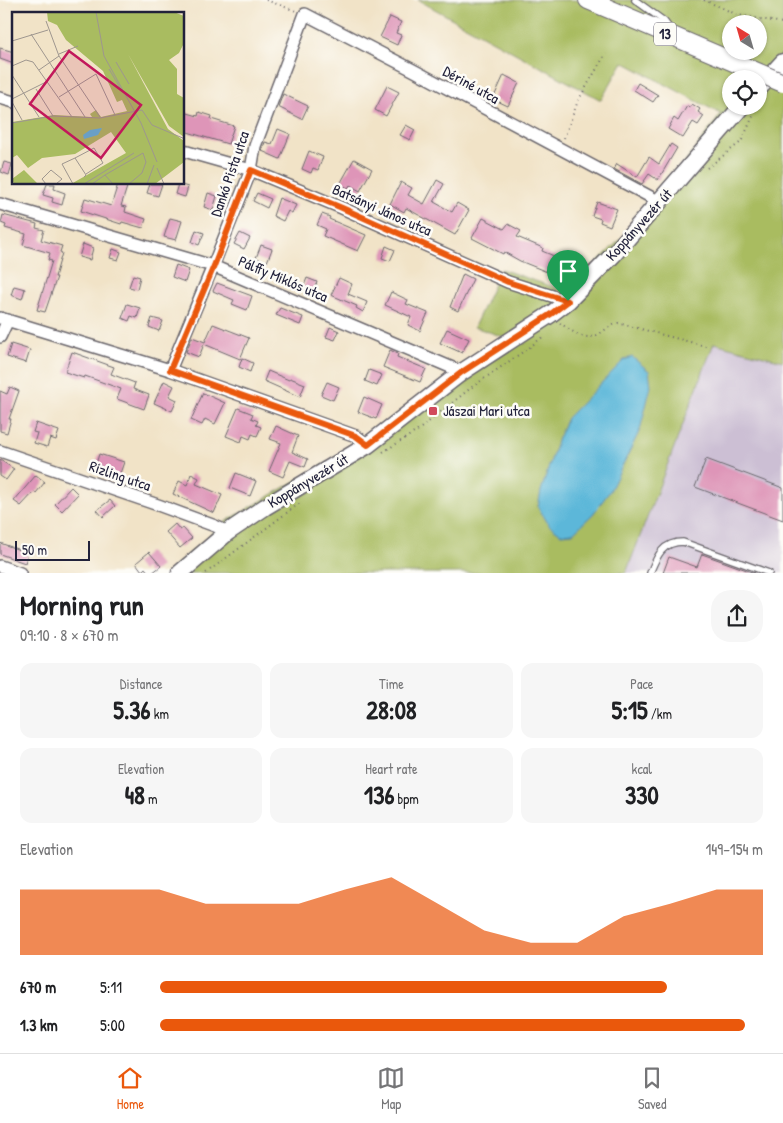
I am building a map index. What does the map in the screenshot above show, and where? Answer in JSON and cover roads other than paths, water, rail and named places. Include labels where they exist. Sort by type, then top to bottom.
[{"type":"main road","name":"13","points":[[588,0],[783,83]]},
{"type":"street","name":"Dériné utca","points":[[305,14],[660,202]]},
{"type":"street","name":"Dankó Pista utca","points":[[170,370],[214,266],[251,170],[255,146],[305,14]]},
{"type":"street","points":[[767,79],[783,62]]},
{"type":"street","name":"Koppányvezér út","points":[[180,573],[228,532],[265,507],[368,445],[462,372],[568,301],[613,255],[734,115]]},
{"type":"street","name":"Batsányi János utca","points":[[185,151],[251,170],[342,208],[508,282],[568,301]]},
{"type":"street","name":"Pálffy Miklós utca","points":[[0,204],[214,266],[462,372]]},
{"type":"street","points":[[0,337],[4,319],[170,370],[356,436],[368,445]]},
{"type":"street","name":"Rizling utca","points":[[0,451],[158,505],[228,532]]},
{"type":"street","points":[[0,566],[20,573]]},
{"type":"lane","points":[[635,0],[664,22],[678,39]]},
{"type":"lane","points":[[650,573],[664,547],[674,542],[683,542],[769,573]]},
{"type":"water","points":[[632,357],[649,371],[651,386],[640,430],[610,491],[593,514],[573,533],[561,534],[549,525],[538,507],[541,491],[558,438],[567,418],[624,360]]},
{"type":"place","name":"Jászai Mari utca","points":[[433,411]]}]
